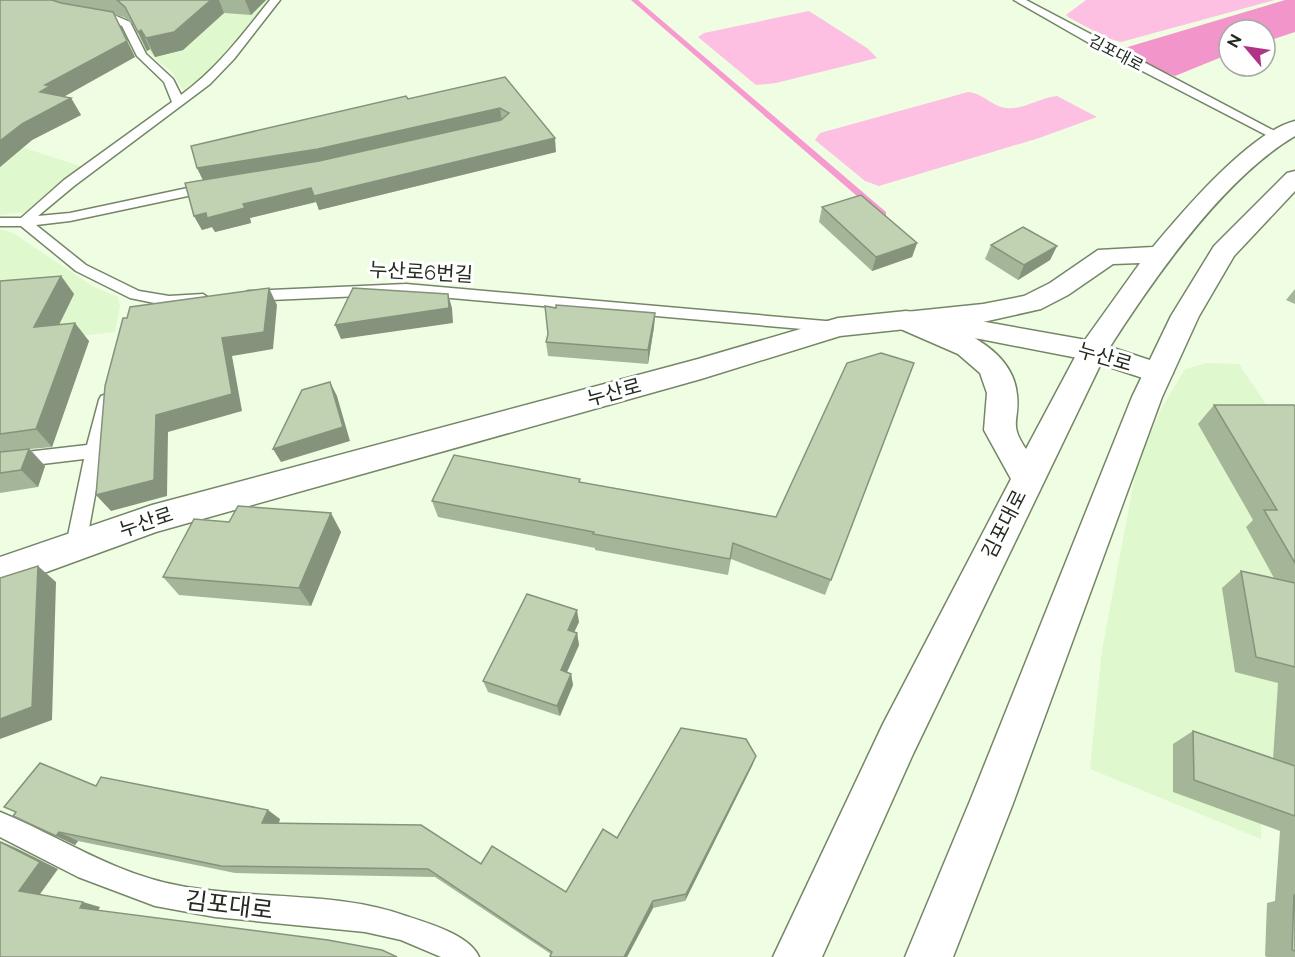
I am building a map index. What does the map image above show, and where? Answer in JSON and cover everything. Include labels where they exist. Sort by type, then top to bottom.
[{"type":"main road","name":"김포대로","points":[[797,957],[898,739],[1092,351],[1127,297],[1201,207],[1245,162],[1286,131]]},
{"type":"main road","points":[[929,957],[1158,373],[1185,316],[1223,252],[1295,178]]},
{"type":"main road","points":[[906,320],[983,314],[1031,303],[1059,289],[1107,256],[1160,255]]},
{"type":"main road","points":[[906,320],[964,344],[979,353],[998,375],[1003,396],[999,428],[1028,478]]},
{"type":"main road","name":"누산로","points":[[0,573],[75,545],[217,500],[702,369],[838,327],[906,320],[980,330],[1092,351],[1158,373]]},
{"type":"lane","points":[[24,222],[69,183],[178,104],[218,71],[274,0]]},
{"type":"lane","name":"김포대로","points":[[1019,0],[1100,45],[1286,131]]},
{"type":"lane","points":[[82,15],[114,18],[126,24],[142,56],[169,81],[178,104]]},
{"type":"lane","points":[[0,222],[70,217],[224,185]]},
{"type":"lane","name":"누산로6번길","points":[[24,222],[81,268],[134,301],[405,289],[838,327]]},
{"type":"lane","points":[[75,545],[94,451],[112,384]]},
{"type":"lane","points":[[0,462],[94,451]]},
{"type":"lane","name":"김포대로","points":[[0,824],[116,881],[179,899],[353,917],[394,925],[453,948],[466,957]]},
{"type":"shaded area","points":[[38,0],[268,0],[218,64],[187,90],[183,90],[173,73],[146,51],[126,18]]},
{"type":"shaded area","points":[[1086,0],[1275,0],[1121,42],[1107,38],[1066,15]]},
{"type":"shaded area","points":[[1285,0],[1295,0],[1295,32],[1277,38],[1277,18],[1225,18]]},
{"type":"shaded area","points":[[809,11],[867,48],[877,58],[776,83],[756,85],[698,37],[704,33]]},
{"type":"shaded area","points":[[1217,20],[1217,59],[1175,76],[1121,49]]},
{"type":"shaded area","points":[[968,92],[1007,108],[1019,107],[1057,96],[1097,117],[1039,138],[879,186],[865,181],[815,140],[820,133]]},
{"type":"shaded area","points":[[0,140],[83,167],[49,191],[25,212],[0,215]]},
{"type":"shaded area","points":[[0,229],[13,233],[94,287],[118,297],[120,306],[115,332],[0,345]]},
{"type":"shaded area","points":[[1206,363],[1239,364],[1295,447],[1295,800],[1262,784],[1261,839],[1090,769],[1102,650],[1137,465],[1161,409],[1185,369]]},
{"type":"building","points":[[0,0],[52,0],[113,12],[127,41],[45,85],[50,86],[40,92],[71,98],[22,124],[0,141]]},
{"type":"building","points":[[117,0],[211,0],[174,32],[146,38],[141,30],[138,32],[125,7]]},
{"type":"building","points":[[505,77],[555,138],[314,196],[311,188],[243,204],[245,208],[207,218],[206,213],[194,216],[185,183],[319,161],[501,120],[509,113],[500,108],[318,149],[197,168],[191,146],[406,96],[408,99]]},
{"type":"building","points":[[861,195],[917,243],[876,257],[822,207]]},
{"type":"building","points":[[1023,227],[1057,246],[1024,265],[991,245]]},
{"type":"building","points":[[61,276],[34,327],[75,323],[36,429],[0,434],[0,281]]},
{"type":"building","points":[[269,288],[264,332],[222,338],[232,394],[156,415],[154,480],[96,495],[105,386],[123,318],[127,318],[130,307]]},
{"type":"building","points":[[353,288],[448,294],[449,308],[335,325]]},
{"type":"building","points":[[556,305],[655,313],[648,350],[546,342],[548,334],[545,306],[556,308]]},
{"type":"building","points":[[881,353],[914,363],[831,580],[733,543],[730,559],[432,501],[454,455],[580,479],[579,482],[776,517],[847,363]]},
{"type":"building","points":[[330,382],[343,427],[273,449],[302,390]]},
{"type":"building","points":[[1214,405],[1294,405],[1295,563],[1264,510],[1277,510]]},
{"type":"building","points":[[29,449],[21,470],[0,473],[0,452]]},
{"type":"building","points":[[238,506],[331,513],[299,588],[163,577],[194,519],[229,522]]},
{"type":"building","points":[[38,566],[32,707],[0,719],[0,578]]},
{"type":"building","points":[[1241,571],[1295,583],[1295,667],[1256,657]]},
{"type":"building","points":[[527,594],[577,610],[568,630],[577,633],[561,670],[571,674],[557,706],[483,681]]},
{"type":"building","points":[[681,728],[746,739],[756,756],[686,894],[653,901],[624,957],[552,957],[550,956],[552,952],[428,869],[221,866],[59,832],[56,836],[13,816],[16,812],[4,807],[40,763],[96,786],[101,777],[268,810],[262,823],[421,825],[481,864],[492,846],[566,892],[603,829],[617,838]]},
{"type":"building","points":[[1193,731],[1295,766],[1295,816],[1194,780]]},
{"type":"building","points":[[0,842],[40,862],[19,891],[83,902],[80,908],[328,940],[382,950],[397,957],[0,957]]},
{"type":"building","points":[[1295,895],[1295,951],[1292,950]]},
{"type":"waterway","points":[[634,0],[883,214]]}]
